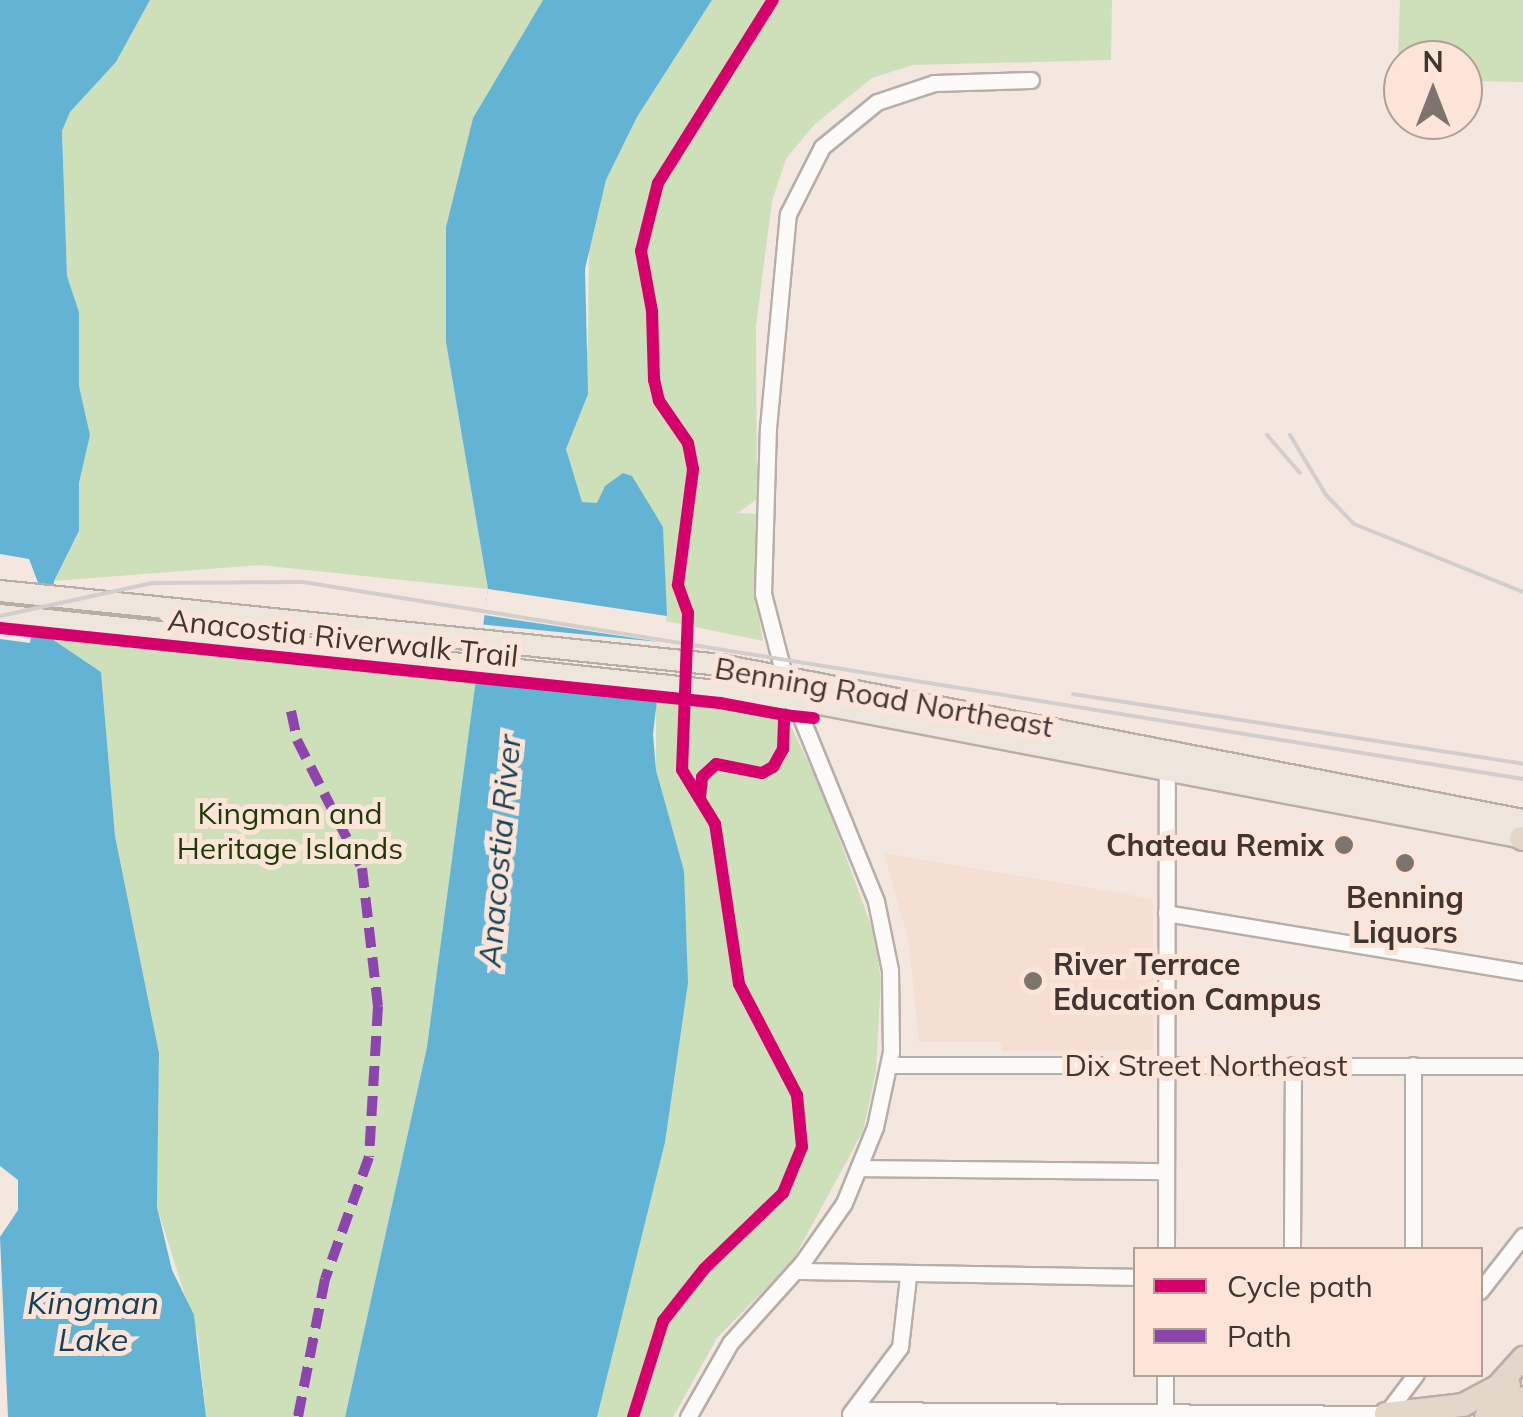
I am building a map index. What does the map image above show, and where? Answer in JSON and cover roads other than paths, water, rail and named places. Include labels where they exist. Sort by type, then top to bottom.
[{"type":"highway","points":[[1384,1415],[1463,1405],[1498,1386],[1523,1362]]},
{"type":"highway","points":[[1486,1417],[1523,1362]]},
{"type":"highway","points":[[1508,1417],[1523,1398]]},
{"type":"main road","name":"Benning Road Northeast","points":[[0,592],[721,665],[1521,830]]},
{"type":"main road","name":"Benning Road Northeast","points":[[0,615],[793,699],[1167,760]]},
{"type":"street","points":[[688,1417],[730,1342],[795,1271],[835,1217],[860,1168],[889,1064],[890,972],[878,911],[784,675],[762,586],[780,282],[796,191],[834,133],[884,98],[948,81],[1031,80]]},
{"type":"street","points":[[1166,1247],[1167,760]]},
{"type":"street","points":[[1166,914],[1523,972]]},
{"type":"street","name":"Dix Street Northeast","points":[[889,1064],[1523,1066]]},
{"type":"street","points":[[1292,1247],[1293,1066]]},
{"type":"street","points":[[1412,1247],[1414,1066]]},
{"type":"street","points":[[860,1168],[1166,1171]]},
{"type":"street","points":[[1483,1284],[1523,1236]]},
{"type":"street","points":[[795,1271],[908,1277],[1133,1277]]},
{"type":"street","points":[[851,1414],[900,1347],[908,1277]]},
{"type":"street","points":[[1165,1415],[1166,1377]]},
{"type":"street","points":[[851,1414],[1384,1415],[1414,1377]]},
{"type":"water","name":"Kingman Lake","points":[[0,0],[150,0],[116,62],[70,112],[62,131],[67,276],[79,312],[79,386],[90,435],[79,483],[79,531],[54,581],[49,637],[101,672],[115,836],[159,1053],[157,1207],[172,1270],[194,1315],[206,1417],[8,1417],[0,1237],[18,1210],[18,1180],[0,1166],[0,639],[30,643],[39,585],[29,559],[0,554]]},
{"type":"water","name":"Anacostia River","points":[[543,0],[712,0],[637,117],[606,180],[585,269],[588,394],[566,449],[582,502],[597,503],[605,486],[623,473],[632,476],[663,527],[667,616],[653,734],[656,770],[684,871],[688,983],[665,1142],[597,1417],[345,1417],[427,1047],[488,589],[446,342],[446,227],[473,118]]},
{"type":"railway","points":[[1267,435],[1300,473]]},
{"type":"railway","points":[[1290,435],[1326,495],[1354,524],[1523,592]]},
{"type":"railway","points":[[0,616],[153,583],[303,582],[1523,779]]},
{"type":"railway","points":[[1073,694],[1523,764]]},
{"type":"place","name":"Chateau Remix","points":[[1344,845]]},
{"type":"place","name":"Benning Liquors","points":[[1405,863]]},
{"type":"place","name":"River Terrace Education Campus","points":[[1033,981]]},
{"type":"park label","name":"Kingman and Heritage Islands","points":[[290,830]]}]
